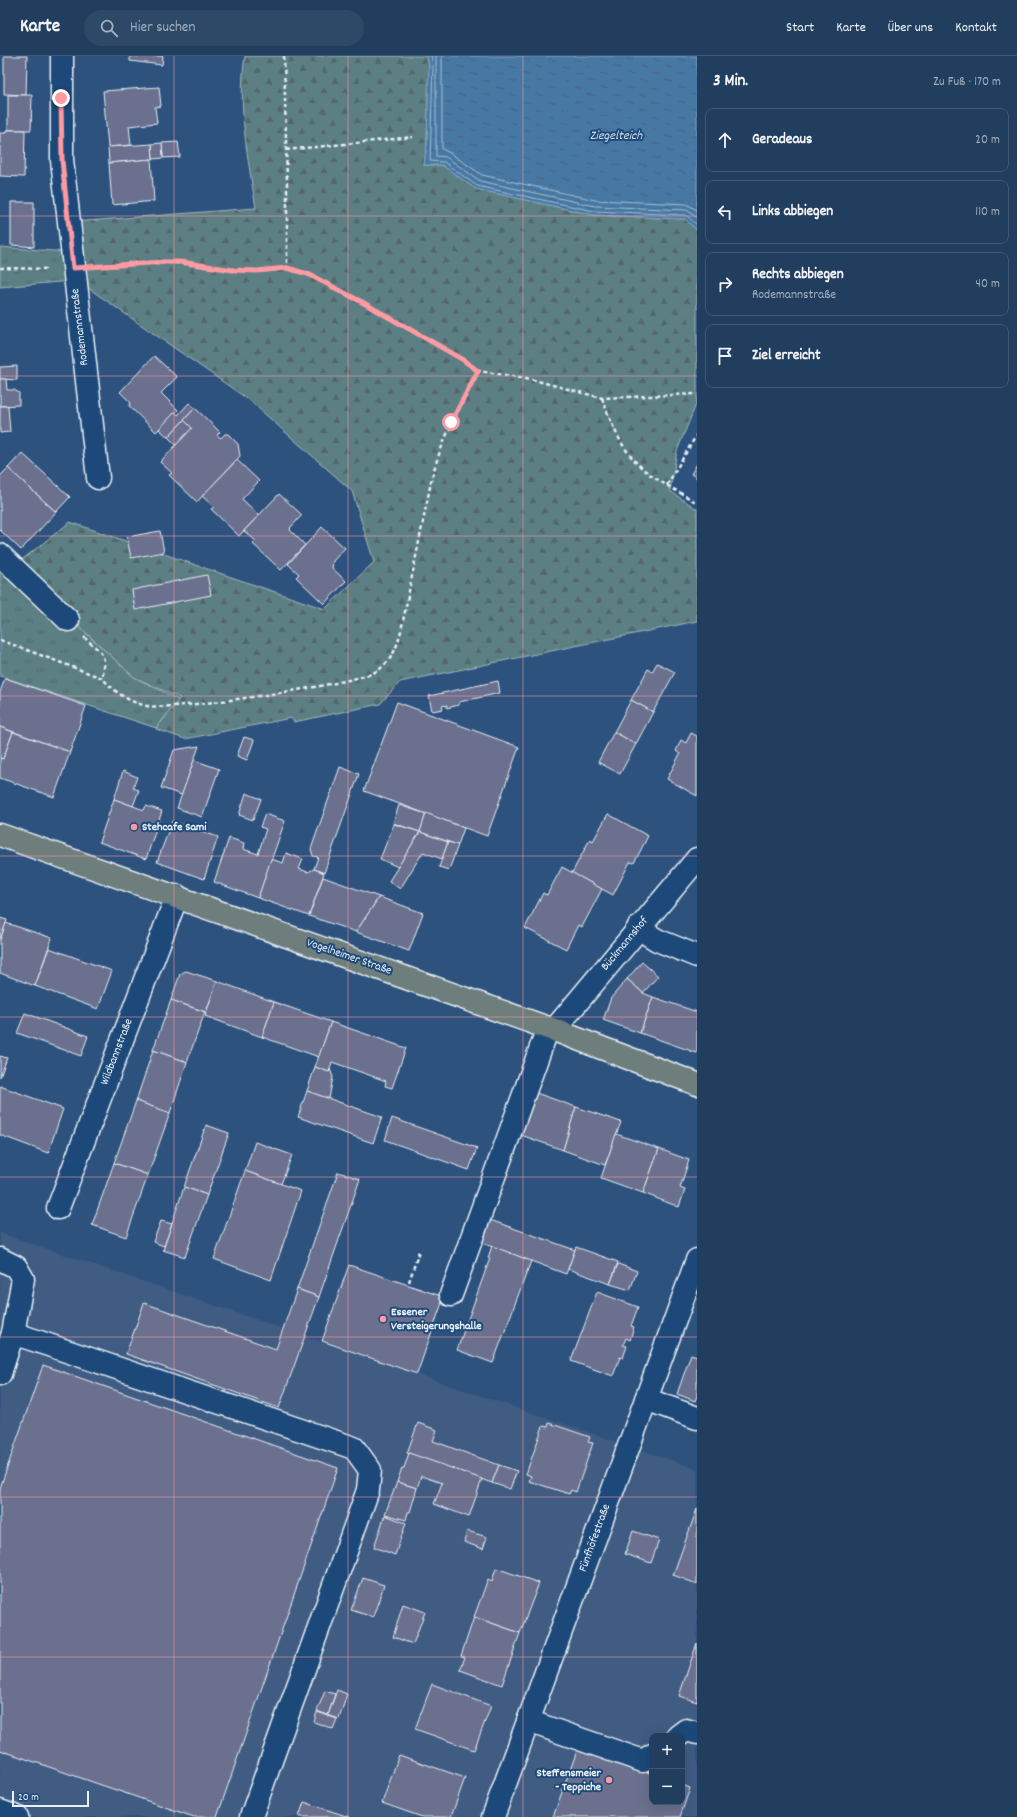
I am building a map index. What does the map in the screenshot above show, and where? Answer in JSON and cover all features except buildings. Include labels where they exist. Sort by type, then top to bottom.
[{"type":"main road","name":"Vogelheimer Straße","points":[[0,835],[177,896],[551,1029],[697,1084]]},
{"type":"street","name":"Rodemannstraße","points":[[62,56],[62,160],[73,268],[98,478]]},
{"type":"street","points":[[0,554],[68,620]]},
{"type":"street","name":"Bückmannshof","points":[[451,1295],[551,1029],[697,859]]},
{"type":"street","name":"Wildbannstraße","points":[[58,1208],[177,896]]},
{"type":"street","points":[[638,928],[657,940],[697,956]]},
{"type":"street","points":[[0,1259],[16,1267],[22,1279],[13,1333],[0,1374]]},
{"type":"street","name":"Fünfhöfestraße","points":[[493,1817],[697,1260]]},
{"type":"street","points":[[13,1333],[354,1448],[370,1470],[368,1490],[251,1817]]},
{"type":"street","points":[[646,1399],[697,1418]]},
{"type":"street","points":[[528,1721],[643,1761],[649,1757]]},
{"type":"street","points":[[682,1733],[686,1730],[697,1733]]},
{"type":"street","points":[[0,1811],[17,1817]]},
{"type":"path","points":[[284,56],[287,268]]},
{"type":"path","points":[[286,150],[413,137]]},
{"type":"path","points":[[0,268],[73,268],[164,262],[181,262],[233,270],[257,271],[287,268],[308,274],[362,302],[462,359],[478,371],[526,378],[602,398],[697,394]]},
{"type":"path","points":[[0,640],[102,678],[113,690],[128,700],[148,706],[167,707],[307,688],[376,672],[388,662],[396,648],[401,631],[432,477],[439,453],[451,422],[478,371]]},
{"type":"path","points":[[602,398],[615,431],[623,446],[636,462],[667,485],[697,503]]},
{"type":"path","points":[[667,485],[697,434]]},
{"type":"path","points":[[68,620],[104,658],[105,665],[102,678]]},
{"type":"path","points":[[409,1282],[419,1251]]},
{"type":"shaded area","points":[[0,1233],[697,1469],[697,1817],[0,1817]]},
{"type":"green space","points":[[245,56],[427,56],[429,65],[427,145],[424,165],[442,165],[476,189],[594,215],[685,219],[697,230],[697,402],[677,451],[670,491],[697,509],[697,621],[400,682],[380,704],[294,722],[291,718],[185,739],[156,729],[180,698],[134,677],[14,566],[70,522],[325,609],[374,562],[352,491],[249,400],[78,281],[72,222],[256,208],[244,132],[242,94]]},
{"type":"green space","points":[[0,247],[67,252],[71,281],[0,287]]},
{"type":"green space","points":[[0,555],[134,677],[179,700],[156,728],[0,676]]},
{"type":"water","name":"Ziegelteich","points":[[427,56],[697,56],[697,230],[685,219],[594,215],[476,189],[442,165],[424,165],[427,145],[429,65]]},
{"type":"place","name":"Stehcafe Sami","points":[[134,827]]},
{"type":"place","name":"Essener Versteigerungshalle","points":[[383,1319]]},
{"type":"place","name":"Steffensmeier - Teppiche","points":[[609,1780]]},
{"type":"route","points":[[61,98],[62,160],[73,268],[181,262],[233,270],[257,271],[287,268],[308,274],[362,302],[462,359],[478,371],[451,422]]}]
